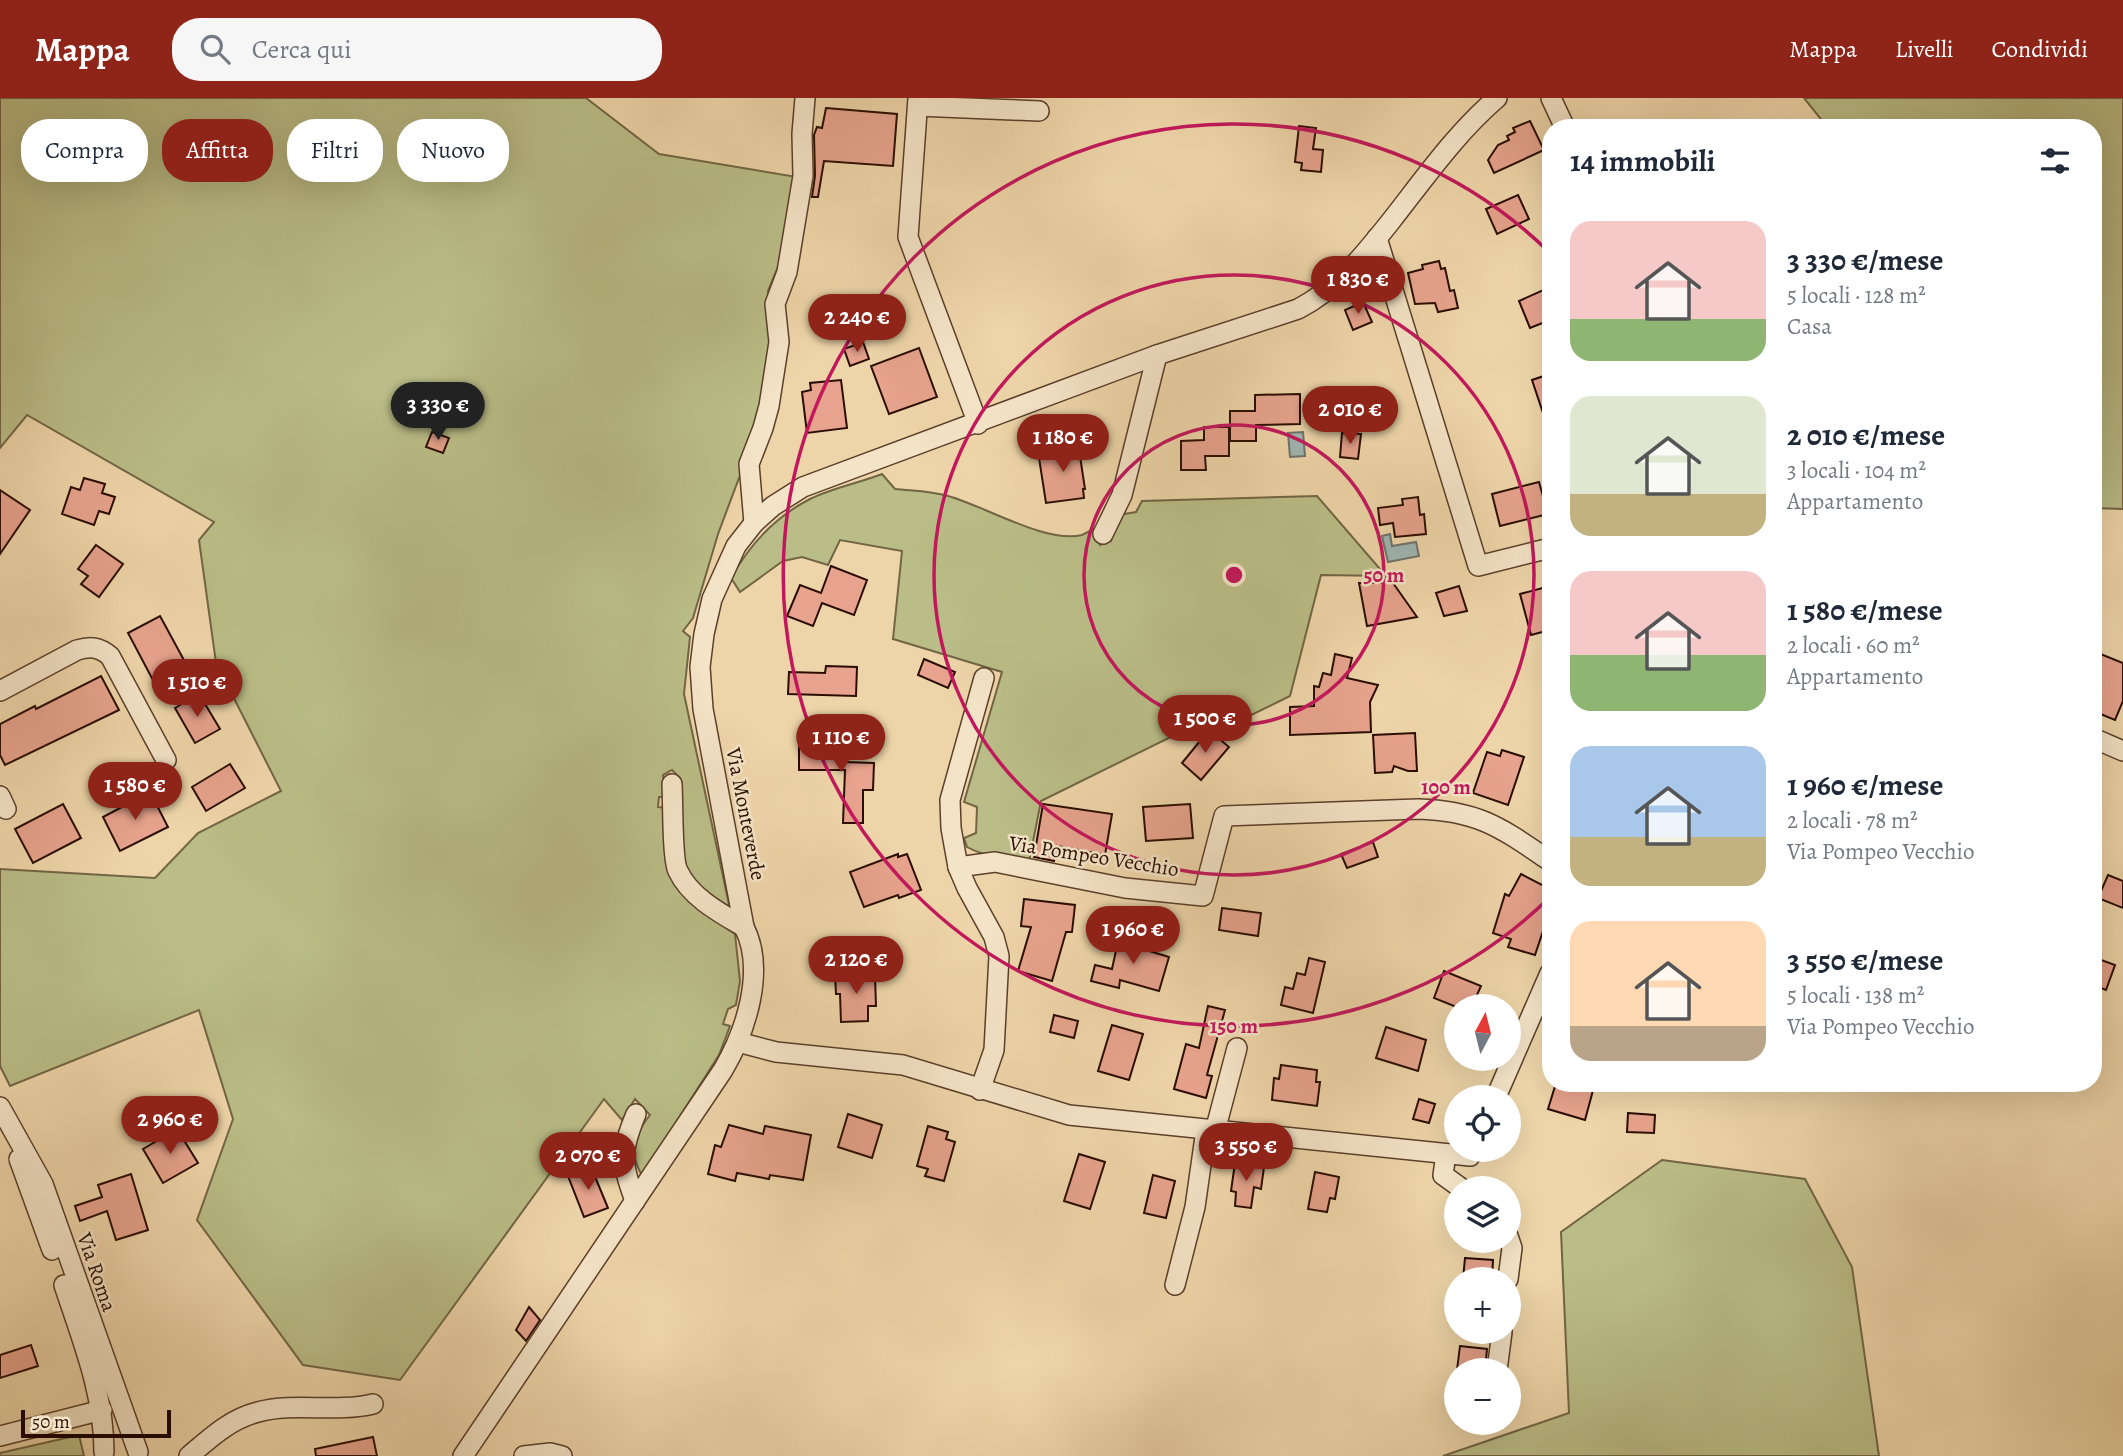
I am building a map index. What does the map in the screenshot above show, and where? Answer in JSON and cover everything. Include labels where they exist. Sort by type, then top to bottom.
[{"type":"street","points":[[754,523],[750,464],[764,428],[779,342],[775,304],[787,272],[803,176],[805,98]]},
{"type":"street","name":"Via Monteverde","points":[[734,1050],[751,1001],[753,974],[748,936],[744,927],[703,709],[700,667],[712,599],[736,547],[754,523],[773,506],[803,487],[978,424],[1157,355],[1298,309],[1320,298],[1353,266],[1466,128],[1497,98]]},
{"type":"street","points":[[1551,98],[1561,119]]},
{"type":"street","points":[[978,424],[908,237],[918,102],[1039,111]]},
{"type":"street","points":[[1377,238],[1478,566],[1542,550]]},
{"type":"street","points":[[1103,534],[1122,495],[1157,355]]},
{"type":"street","points":[[0,691],[77,650],[100,648],[110,656],[166,760]]},
{"type":"street","points":[[980,1090],[994,1050],[999,956],[995,937],[958,867],[951,828],[950,800],[984,678]]},
{"type":"street","points":[[2102,742],[2123,751]]},
{"type":"street","points":[[672,784],[676,869],[690,889],[715,910],[744,927]]},
{"type":"street","name":"Via Pompeo Vecchio","points":[[958,867],[995,862],[1125,888],[1203,896],[1224,816],[1418,809],[1447,810],[1472,815],[1500,828],[1542,856]]},
{"type":"street","points":[[1501,1085],[1542,991]]},
{"type":"street","points":[[1174,1285],[1195,1207],[1211,1131],[1237,1048]]},
{"type":"street","points":[[463,1456],[734,1050],[904,1065],[1069,1115],[1444,1154]]},
{"type":"street","name":"Via Roma","points":[[1,1110],[93,1370],[102,1410],[103,1454]]},
{"type":"street","name":"Via Roma","points":[[1,1110],[43,1184],[139,1454]]},
{"type":"street","points":[[635,1201],[625,1172],[624,1143],[636,1114]]},
{"type":"street","points":[[189,1456],[213,1434],[257,1412],[287,1407],[355,1408],[373,1404]]},
{"type":"street","points":[[0,1436],[102,1410]]},
{"type":"street","points":[[103,1454],[121,1446],[139,1454]]},
{"type":"street","points":[[524,1456],[541,1453],[562,1456]]},
{"type":"green space","points":[[0,98],[586,98],[659,154],[797,177],[778,267],[768,291],[773,339],[754,438],[718,534],[693,618],[683,631],[690,637],[684,694],[730,909],[702,889],[687,870],[684,862],[679,777],[672,770],[663,775],[666,797],[659,797],[658,807],[665,808],[694,905],[735,934],[740,981],[736,1005],[728,1009],[723,1024],[730,1026],[719,1055],[642,1176],[635,1158],[634,1144],[639,1130],[650,1115],[635,1099],[622,1120],[604,1099],[400,1380],[303,1365],[197,1220],[233,1119],[199,1010],[10,1086],[0,1066],[0,869],[155,878],[198,833],[281,791],[216,663],[199,540],[214,522],[27,415],[0,448]]},
{"type":"green space","points":[[1804,98],[2123,98],[2123,509],[2102,508],[2102,119],[1821,119]]},
{"type":"green space","points":[[882,474],[895,489],[948,496],[1015,523],[1051,534],[1082,535],[1096,528],[1100,545],[1111,541],[1119,515],[1136,512],[1142,501],[1317,496],[1386,576],[1321,575],[1290,696],[1241,720],[1195,725],[1041,801],[1029,862],[997,857],[967,847],[964,838],[976,833],[977,807],[964,802],[1002,672],[893,639],[902,551],[840,540],[828,565],[802,557],[783,561],[740,592],[731,578],[764,532],[797,506],[818,495]]},
{"type":"green space","points":[[1662,1160],[1805,1179],[1852,1267],[1879,1456],[1443,1456],[1505,1435],[1521,1435],[1521,1429],[1569,1413],[1561,1232]]},
{"type":"green space","points":[[79,1435],[84,1456],[0,1456],[0,1453]]},
{"type":"water","points":[[1303,432],[1305,456],[1290,457],[1288,433]]},
{"type":"water","points":[[1390,534],[1392,546],[1416,542],[1419,556],[1388,562],[1382,536]]},
{"type":"building","points":[[826,108],[897,114],[893,166],[824,161],[818,197],[812,197],[815,176],[814,135],[817,127],[822,128]]},
{"type":"building","points":[[1530,121],[1542,151],[1494,173],[1488,160],[1498,145],[1509,140],[1507,136],[1515,132],[1513,128]]},
{"type":"building","points":[[1299,126],[1316,128],[1313,149],[1323,150],[1321,172],[1301,170],[1302,163],[1295,162]]},
{"type":"building","points":[[1518,195],[1529,219],[1497,234],[1486,209]]},
{"type":"building","points":[[1439,261],[1441,269],[1445,268],[1450,291],[1454,290],[1458,308],[1438,312],[1435,303],[1415,304],[1408,273],[1423,269],[1422,265]]},
{"type":"building","points":[[1542,291],[1542,323],[1530,328],[1519,301]]},
{"type":"building","points":[[1363,302],[1372,322],[1353,330],[1345,310]]},
{"type":"building","points":[[863,342],[869,359],[850,366],[844,349]]},
{"type":"building","points":[[919,348],[937,397],[889,414],[871,366]]},
{"type":"building","points":[[1542,377],[1542,410],[1532,380]]},
{"type":"building","points":[[841,380],[847,428],[807,433],[802,392],[811,390],[810,383]]},
{"type":"building","points":[[1300,394],[1300,424],[1256,425],[1256,441],[1230,441],[1230,411],[1255,411],[1255,395]]},
{"type":"building","points":[[1204,427],[1229,427],[1229,456],[1205,456],[1206,470],[1181,470],[1181,441],[1204,440]]},
{"type":"building","points":[[432,432],[449,438],[443,453],[426,447]]},
{"type":"building","points":[[1342,433],[1361,434],[1358,459],[1340,457]]},
{"type":"building","points":[[1078,443],[1084,498],[1046,503],[1039,458],[1048,457],[1047,448]]},
{"type":"building","points":[[84,478],[105,484],[102,493],[115,497],[109,514],[99,511],[94,525],[62,514],[71,487],[80,490]]},
{"type":"building","points":[[1539,482],[1542,516],[1500,526],[1492,494]]},
{"type":"building","points":[[0,490],[30,510],[0,554]]},
{"type":"building","points":[[1418,497],[1420,515],[1424,514],[1426,534],[1395,537],[1393,523],[1380,525],[1378,508],[1403,505],[1402,499]]},
{"type":"building","points":[[96,545],[123,564],[99,597],[81,584],[88,576],[78,569]]},
{"type":"building","points":[[831,566],[867,580],[854,615],[822,603],[813,626],[787,616],[800,585],[821,593]]},
{"type":"building","points":[[1359,583],[1393,583],[1417,617],[1367,626]]},
{"type":"building","points":[[1459,586],[1467,611],[1444,616],[1436,593]]},
{"type":"building","points":[[1542,588],[1542,632],[1531,635],[1520,594]]},
{"type":"building","points":[[160,616],[185,662],[185,668],[155,684],[128,633]]},
{"type":"building","points":[[1335,654],[1352,658],[1347,678],[1378,685],[1370,702],[1371,732],[1290,735],[1290,707],[1314,706],[1314,686],[1319,687],[1323,673],[1331,675]]},
{"type":"building","points":[[2102,655],[2123,663],[2123,701],[2115,720],[2102,715]]},
{"type":"building","points":[[924,659],[955,672],[948,688],[918,675]]},
{"type":"building","points":[[826,666],[857,667],[856,696],[788,694],[789,672],[825,673]]},
{"type":"building","points":[[101,676],[119,710],[5,765],[0,755],[0,724]]},
{"type":"building","points":[[199,694],[220,729],[195,743],[175,708]]},
{"type":"building","points":[[1209,730],[1229,747],[1201,780],[1182,763]]},
{"type":"building","points":[[1415,733],[1417,771],[1394,766],[1392,772],[1375,773],[1373,735]]},
{"type":"building","points":[[799,743],[846,744],[846,762],[874,763],[873,790],[863,790],[863,823],[843,823],[845,770],[799,770]]},
{"type":"building","points":[[1502,750],[1524,757],[1508,805],[1473,793],[1487,752],[1500,756]]},
{"type":"building","points":[[230,764],[245,788],[206,811],[192,787]]},
{"type":"building","points":[[150,792],[168,827],[120,851],[103,817]]},
{"type":"building","points":[[63,804],[81,838],[33,863],[15,829]]},
{"type":"building","points":[[1043,804],[1112,814],[1105,855],[1057,846],[1054,861],[1034,857]]},
{"type":"building","points":[[1190,804],[1193,838],[1146,841],[1143,807]]},
{"type":"building","points":[[1373,842],[1378,857],[1347,868],[1341,854]]},
{"type":"building","points":[[898,854],[898,857],[907,854],[921,890],[864,907],[850,872]]},
{"type":"building","points":[[1521,874],[1542,885],[1542,934],[1535,955],[1508,947],[1511,939],[1493,933],[1505,894],[1509,896]]},
{"type":"building","points":[[2108,875],[2123,881],[2123,908],[2102,900],[2102,889]]},
{"type":"building","points":[[1024,899],[1075,905],[1072,932],[1066,932],[1052,981],[1018,971],[1031,927],[1021,926]]},
{"type":"building","points":[[1222,908],[1261,913],[1258,936],[1219,930]]},
{"type":"building","points":[[1120,932],[1135,935],[1133,946],[1169,957],[1159,991],[1120,980],[1119,988],[1091,981],[1095,965],[1112,969]]},
{"type":"building","points":[[1309,958],[1325,962],[1313,1013],[1281,1005],[1285,987],[1293,989],[1297,973],[1305,975]]},
{"type":"building","points":[[2102,960],[2115,965],[2106,990],[2102,988]]},
{"type":"building","points":[[1444,971],[1481,986],[1477,994],[1444,994],[1444,1002],[1434,998]]},
{"type":"building","points":[[861,974],[861,977],[875,977],[876,1006],[868,1006],[868,1021],[841,1022],[840,994],[836,994],[835,975]]},
{"type":"building","points":[[1208,1006],[1225,1010],[1207,1075],[1212,1076],[1206,1098],[1174,1089],[1186,1044],[1199,1048]]},
{"type":"building","points":[[1054,1015],[1078,1021],[1074,1038],[1050,1032]]},
{"type":"building","points":[[1112,1025],[1143,1034],[1129,1080],[1098,1071]]},
{"type":"building","points":[[1386,1027],[1426,1040],[1418,1071],[1376,1058]]},
{"type":"building","points":[[1281,1065],[1317,1070],[1316,1082],[1320,1082],[1317,1106],[1272,1100],[1274,1078],[1279,1079]]},
{"type":"building","points":[[1553,1092],[1593,1092],[1585,1120],[1548,1109]]},
{"type":"building","points":[[1419,1099],[1435,1104],[1429,1123],[1413,1119]]},
{"type":"building","points":[[1628,1113],[1655,1115],[1654,1133],[1627,1132]]},
{"type":"building","points":[[848,1114],[882,1125],[872,1158],[838,1147]]},
{"type":"building","points":[[729,1125],[763,1134],[765,1126],[811,1135],[803,1180],[770,1175],[769,1179],[737,1173],[735,1181],[708,1174],[715,1145],[721,1147]]},
{"type":"building","points":[[928,1126],[948,1132],[946,1139],[955,1142],[944,1181],[925,1176],[928,1169],[917,1166]]},
{"type":"building","points":[[177,1129],[198,1163],[163,1183],[143,1149]]},
{"type":"building","points":[[1079,1154],[1105,1162],[1090,1209],[1064,1201]]},
{"type":"building","points":[[1235,1163],[1264,1167],[1261,1189],[1254,1187],[1251,1208],[1235,1206],[1236,1192],[1231,1191]]},
{"type":"building","points":[[591,1167],[608,1208],[584,1217],[568,1176]]},
{"type":"building","points":[[1315,1172],[1339,1177],[1335,1199],[1330,1198],[1327,1212],[1308,1209]]},
{"type":"building","points":[[131,1174],[148,1230],[116,1240],[107,1211],[80,1221],[75,1206],[102,1197],[98,1185]]},
{"type":"building","points":[[1153,1175],[1175,1181],[1166,1218],[1144,1213]]},
{"type":"building","points":[[1465,1258],[1493,1260],[1493,1267],[1464,1267]]},
{"type":"building","points":[[529,1307],[540,1320],[526,1341],[516,1330]]},
{"type":"building","points":[[31,1345],[38,1366],[0,1378],[0,1355]]},
{"type":"building","points":[[1460,1346],[1487,1349],[1486,1358],[1458,1358]]},
{"type":"building","points":[[373,1437],[377,1456],[316,1456],[315,1449]]}]
